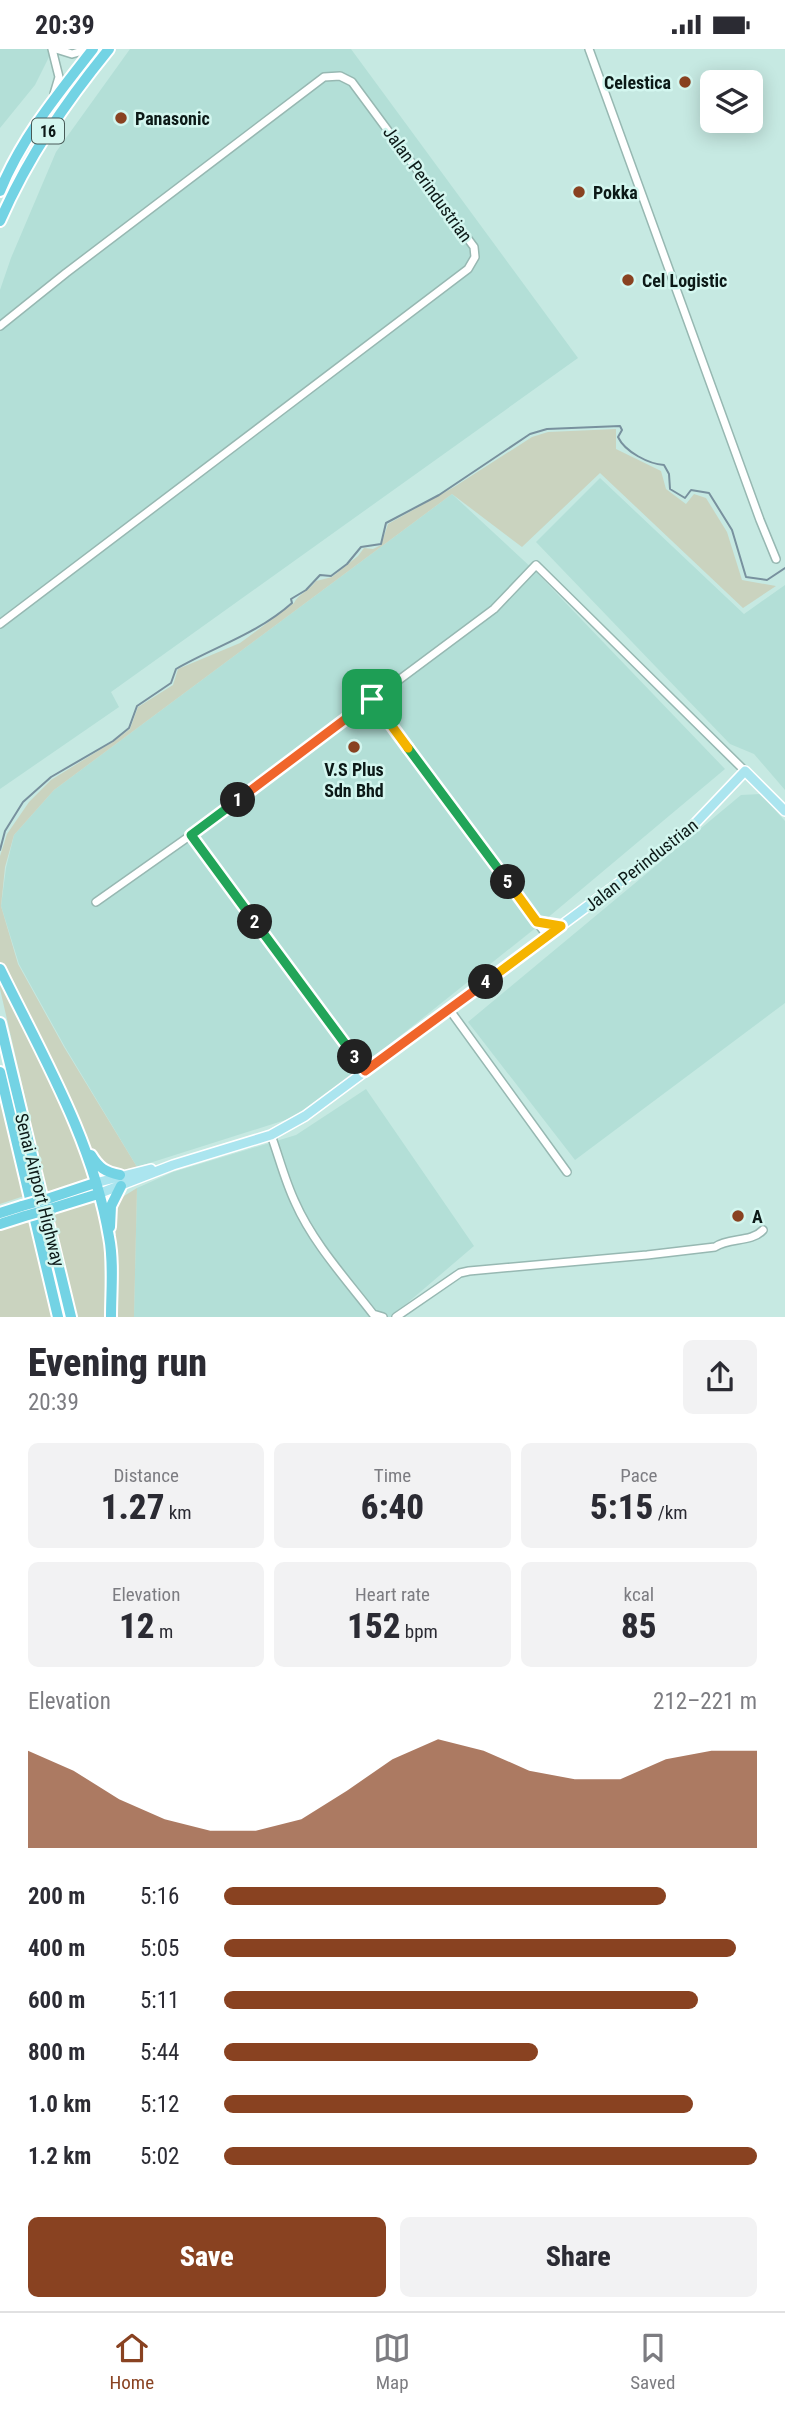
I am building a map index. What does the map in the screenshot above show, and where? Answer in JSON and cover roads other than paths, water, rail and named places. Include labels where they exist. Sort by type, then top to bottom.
[{"type":"highway","name":"16","points":[[0,191],[22,146],[52,98],[91,49]]},
{"type":"highway","name":"16","points":[[0,221],[27,165],[61,109],[108,49]]},
{"type":"highway","points":[[0,969],[56,1080],[81,1137],[98,1167],[120,1181],[111,1206],[111,1317]]},
{"type":"highway","name":"Senai Airport Highway","points":[[0,1023],[71,1317]]},
{"type":"highway","name":"Senai Airport Highway","points":[[0,1072],[58,1317]]},
{"type":"highway","points":[[81,1137],[110,1239]]},
{"type":"highway","points":[[0,1213],[23,1211],[97,1188]]},
{"type":"highway","points":[[0,1224],[23,1211]]},
{"type":"main road","points":[[745,771],[785,811]]},
{"type":"main road","name":"Jalan Perindustrian","points":[[97,1188],[271,1135],[305,1117],[686,833],[745,771]]},
{"type":"main road","points":[[537,922],[561,926]]},
{"type":"main road","points":[[355,1057],[363,1062],[376,1063]]},
{"type":"street","points":[[52,98],[58,77],[54,49],[72,54],[91,49]]},
{"type":"street","points":[[589,49],[776,559]]},
{"type":"street","name":"Jalan Perindustrian","points":[[0,326],[324,77],[332,75],[352,82],[474,247],[475,257],[468,269],[0,624]]},
{"type":"street","points":[[96,902],[191,835],[494,609],[536,565],[745,771]]},
{"type":"street","points":[[372,699],[548,937]]},
{"type":"street","points":[[191,835],[365,1071]]},
{"type":"street","points":[[449,1009],[567,1172]]},
{"type":"street","points":[[271,1135],[295,1203],[304,1219],[322,1248],[373,1314],[383,1317]]},
{"type":"street","points":[[396,1317],[460,1273],[715,1247],[721,1243],[756,1236],[763,1230]]},
{"type":"waterway","points":[[0,850],[5,831],[23,802],[51,777],[113,741],[129,728],[137,706],[171,683],[176,669],[279,614],[292,603],[291,599],[306,590],[320,575],[331,576],[347,564],[361,547],[381,544],[386,523],[439,495],[530,434],[547,429],[620,426],[622,430],[618,437],[626,448],[645,460],[664,465],[669,474],[670,489],[685,498],[691,490],[709,493],[732,530],[746,577],[767,580],[785,568]]},
{"type":"place","name":"Celestica","points":[[685,82]]},
{"type":"place","name":"Panasonic","points":[[121,118]]},
{"type":"place","name":"Pokka","points":[[579,192]]},
{"type":"place","name":"Cel Logistic","points":[[628,280]]},
{"type":"place","name":"V.S Plus Sdn Bhd","points":[[354,747]]},
{"type":"place","name":"A","points":[[738,1216]]}]
